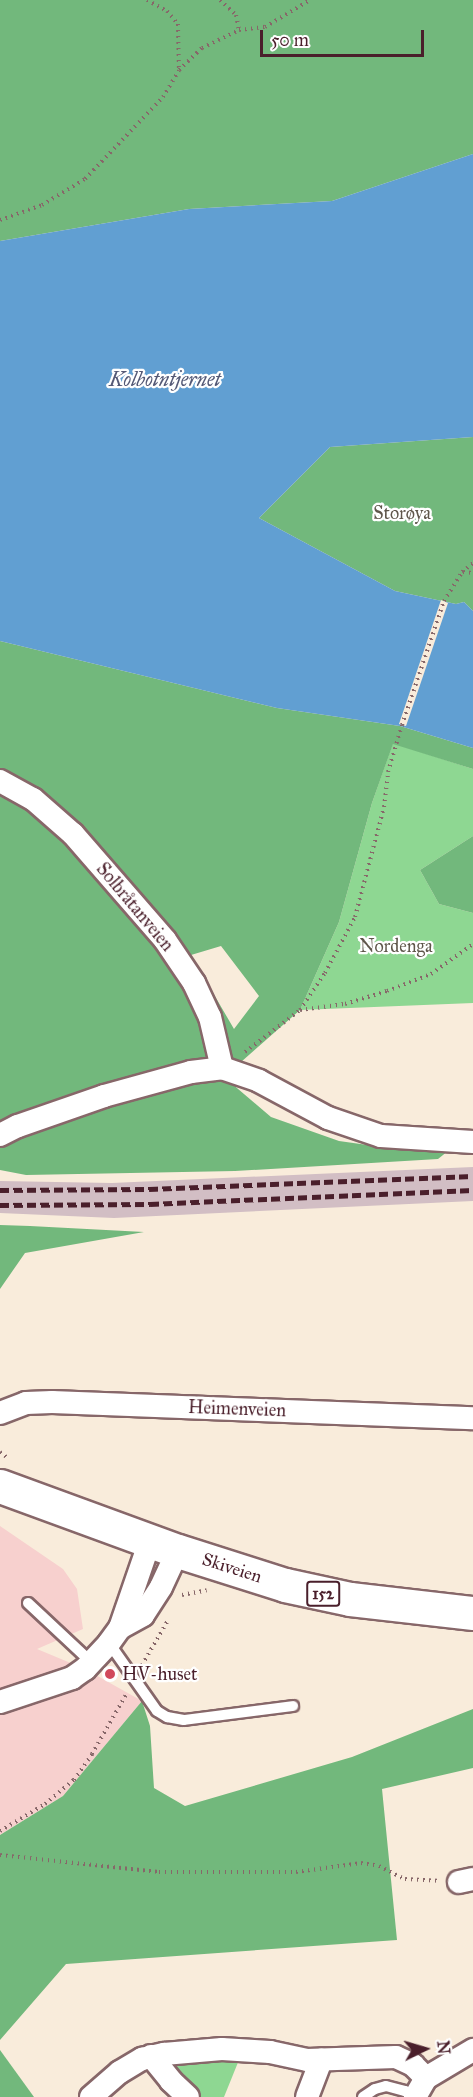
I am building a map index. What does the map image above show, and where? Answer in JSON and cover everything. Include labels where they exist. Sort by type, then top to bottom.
[{"type":"main road","name":"Skiveien","points":[[0,1486],[164,1546],[317,1592],[393,1605],[473,1613]]},
{"type":"street","name":"Solbråtanveien","points":[[0,781],[33,799],[73,834],[165,940],[194,983],[210,1017],[222,1068]]},
{"type":"street","points":[[0,1135],[18,1126],[104,1096],[191,1072],[222,1068],[259,1082],[328,1118],[381,1136],[473,1142]]},
{"type":"street","name":"Heimenveien","points":[[1,1415],[26,1403],[52,1402],[473,1418]]},
{"type":"street","points":[[0,1702],[55,1686],[72,1678],[91,1662],[114,1636],[164,1546]]},
{"type":"street","points":[[114,1636],[143,1615],[161,1587],[164,1546]]},
{"type":"street","points":[[91,2097],[120,2072],[151,2056],[240,2049],[321,2060],[396,2057],[413,2065],[419,2091],[473,2050]]},
{"type":"street","points":[[151,2056],[171,2081],[188,2097]]},
{"type":"street","points":[[307,2097],[321,2060]]},
{"type":"lane","points":[[28,1603],[91,1662]]},
{"type":"lane","points":[[114,1636],[133,1680],[157,1711],[167,1717],[184,1720],[293,1706]]},
{"type":"lane","points":[[363,2097],[375,2089],[386,2086],[405,2091],[419,2091]]},
{"type":"path","points":[[147,0],[167,11],[178,24],[179,70]]},
{"type":"path","points":[[220,0],[236,15],[239,30]]},
{"type":"path","points":[[0,220],[42,204],[85,179],[163,97],[179,70],[202,48],[239,30],[265,27],[310,0]]},
{"type":"path","points":[[222,1068],[275,1032],[300,1010],[325,973],[355,917],[384,807],[388,772],[402,725],[444,601],[462,572],[473,563]]},
{"type":"path","points":[[462,572],[473,573]]},
{"type":"path","points":[[300,1010],[345,1004],[431,974],[473,944]]},
{"type":"path","points":[[180,1596],[194,1591],[217,1590]]},
{"type":"path","points":[[0,1831],[45,1804],[74,1780],[92,1754],[171,1614]]},
{"type":"path","points":[[0,1855],[159,1872],[296,1872],[361,1863],[379,1866],[405,1879],[466,1881]]},
{"type":"shaded area","points":[[473,1167],[473,1201],[114,1218],[0,1213],[0,1181],[112,1183]]},
{"type":"shaded area","points":[[0,1526],[63,1569],[77,1589],[83,1629],[37,1649],[85,1669],[142,1701],[63,1796],[0,1835]]},
{"type":"green space","points":[[0,0],[473,0],[473,154],[332,201],[189,209],[0,241]]},
{"type":"green space","name":"Storøya","points":[[473,437],[473,611],[464,602],[456,604],[395,591],[259,518],[330,447]]},
{"type":"green space","points":[[0,641],[277,708],[400,726],[473,748],[473,769],[393,744],[372,803],[339,922],[300,1010],[224,1077],[271,1117],[339,1141],[410,1151],[448,1151],[438,1159],[235,1171],[26,1175],[0,1170]],"holes":[[[221,946],[259,996],[234,1029],[191,955]]]},
{"type":"green space","name":"Nordenga","points":[[393,743],[473,769],[473,836],[420,870],[439,904],[473,913],[473,1003],[300,1010],[339,922],[372,803]]},
{"type":"green space","points":[[473,836],[473,913],[439,904],[420,870]]},
{"type":"green space","points":[[0,1225],[144,1232],[25,1253],[0,1289]]},
{"type":"green space","points":[[142,1701],[150,1726],[154,1788],[185,1806],[352,1757],[473,1709],[473,1768],[382,1789],[397,1940],[66,1964],[0,2040],[0,1835],[63,1796]]},
{"type":"green space","points":[[0,2050],[34,2097],[0,2097]]},
{"type":"green space","points":[[241,2055],[224,2097],[198,2097],[179,2083],[168,2058]]},
{"type":"water","name":"Kolbotntjernet","points":[[473,154],[473,437],[330,447],[259,518],[395,591],[456,604],[464,602],[473,611],[473,748],[400,726],[277,708],[0,641],[0,241],[189,209],[332,201]]},
{"type":"pier","points":[[441,600],[448,603],[406,726],[399,724]]},
{"type":"railway","points":[[0,1190],[149,1189],[473,1176]]},
{"type":"railway","points":[[0,1205],[150,1204],[473,1190]]},
{"type":"place","name":"HV-huset","points":[[110,1674]]}]
